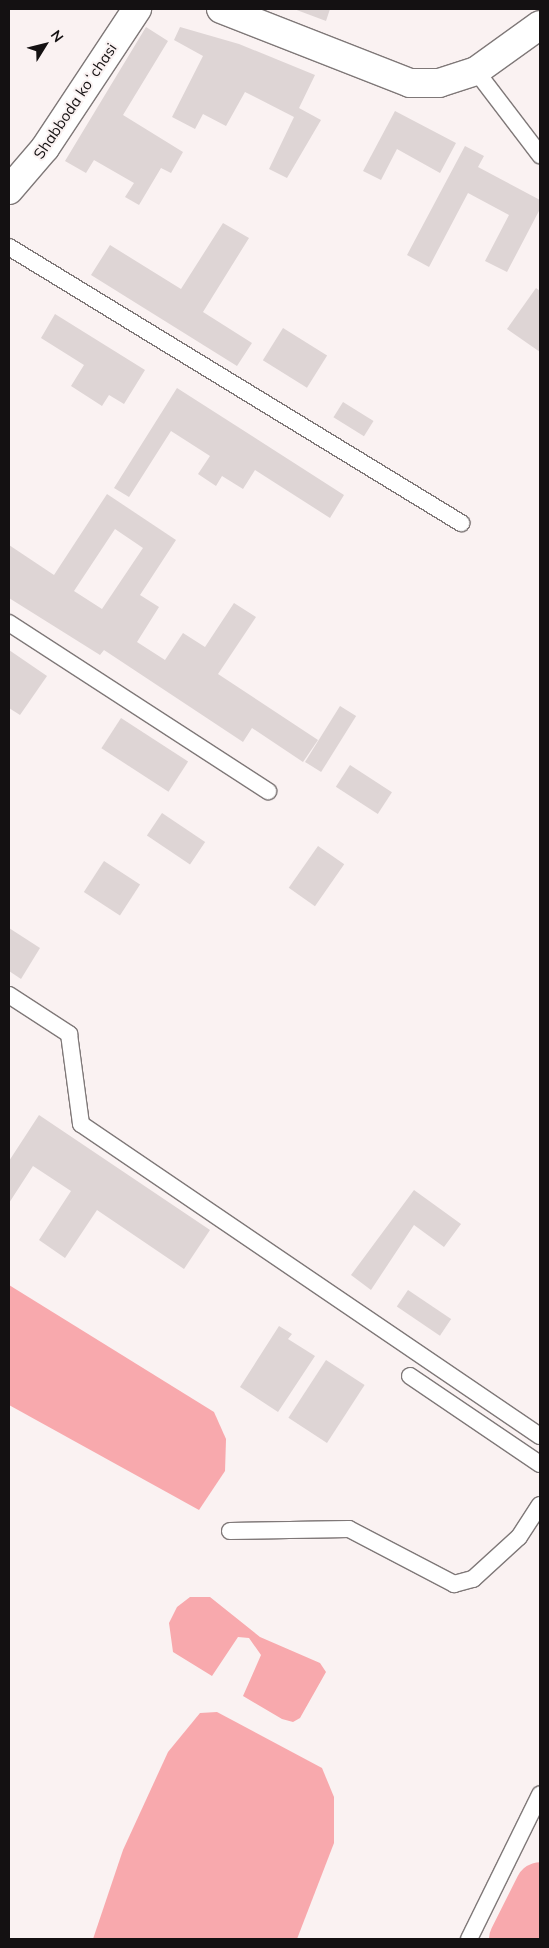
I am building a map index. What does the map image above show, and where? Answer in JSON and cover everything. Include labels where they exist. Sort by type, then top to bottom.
[{"type":"street","name":"Shabboda koʻchasi","points":[[9,190],[45,148],[137,9]]},
{"type":"street","points":[[221,9],[410,83],[439,83],[476,71],[540,25]]},
{"type":"lane","points":[[476,71],[540,156]]},
{"type":"lane","points":[[9,247],[461,523]]},
{"type":"lane","points":[[9,623],[268,791]]},
{"type":"lane","points":[[9,996],[69,1034],[82,1124],[540,1436]]},
{"type":"lane","points":[[410,1376],[540,1464]]},
{"type":"lane","points":[[230,1531],[349,1529],[454,1584],[473,1579],[513,1543],[540,1505]]},
{"type":"lane","points":[[469,1939],[540,1795]]},
{"type":"shaded area","points":[[9,1285],[214,1412],[226,1439],[225,1471],[199,1510],[9,1405]]},
{"type":"shaded area","points":[[190,1597],[210,1597],[260,1637],[320,1663],[326,1672],[300,1718],[293,1722],[282,1719],[243,1696],[261,1655],[249,1638],[238,1637],[212,1676],[173,1652],[169,1623],[177,1607]]},
{"type":"shaded area","points":[[217,1712],[322,1768],[334,1797],[334,1843],[297,1939],[93,1939],[123,1850],[168,1752],[200,1713]]},
{"type":"building","points":[[294,9],[330,9],[326,21]]},
{"type":"building","points":[[146,27],[168,41],[123,115],[183,152],[171,173],[161,168],[139,205],[125,197],[134,183],[94,160],[86,173],[65,161]]},
{"type":"building","points":[[180,27],[239,44],[315,75],[299,108],[321,120],[287,178],[269,169],[294,117],[245,92],[226,126],[203,114],[195,129],[172,117],[203,56],[174,40]]},
{"type":"building","points":[[395,111],[456,143],[440,173],[397,149],[381,180],[363,171]]},
{"type":"building","points":[[465,146],[484,156],[478,167],[540,200],[540,209],[507,272],[485,261],[509,215],[468,193],[429,267],[407,255]]},
{"type":"building","points":[[223,223],[249,238],[203,312],[252,343],[237,366],[91,275],[110,245],[181,289]]},
{"type":"building","points":[[536,288],[540,291],[540,352],[507,329]]},
{"type":"building","points":[[55,314],[145,370],[124,404],[109,395],[102,406],[71,386],[84,365],[41,338]]},
{"type":"building","points":[[283,328],[327,356],[307,388],[263,360]]},
{"type":"building","points":[[177,388],[344,495],[330,518],[255,470],[243,489],[222,476],[216,486],[198,474],[210,456],[171,431],[129,497],[114,488]]},
{"type":"building","points":[[343,402],[374,421],[364,436],[333,417]]},
{"type":"building","points":[[107,494],[176,540],[140,595],[159,607],[137,642],[165,660],[183,633],[205,647],[234,603],[256,617],[218,674],[318,740],[303,762],[252,728],[243,742],[104,650],[100,655],[9,598],[9,545],[54,575]],"holes":[[[115,529],[143,548],[102,609],[74,591]]]},
{"type":"building","points":[[9,650],[47,676],[20,715],[9,708]]},
{"type":"building","points":[[340,706],[356,716],[321,772],[305,762]]},
{"type":"building","points":[[121,718],[188,762],[168,792],[101,748]]},
{"type":"building","points":[[350,765],[392,792],[378,814],[336,787]]},
{"type":"building","points":[[162,813],[205,842],[190,864],[147,835]]},
{"type":"building","points":[[318,846],[344,864],[315,906],[289,888]]},
{"type":"building","points":[[104,861],[140,884],[120,915],[84,892]]},
{"type":"building","points":[[9,928],[40,948],[21,979],[9,971]]},
{"type":"building","points":[[39,1115],[210,1230],[184,1269],[97,1210],[65,1258],[39,1240],[71,1191],[33,1166],[9,1203],[9,1161]]},
{"type":"building","points":[[414,1190],[461,1224],[444,1247],[414,1225],[371,1290],[351,1275]]},
{"type":"building","points":[[408,1290],[451,1319],[440,1336],[397,1307]]},
{"type":"building","points":[[279,1326],[292,1334],[288,1339],[315,1356],[278,1412],[240,1387]]},
{"type":"building","points":[[326,1360],[365,1385],[327,1443],[288,1418]]},
{"type":"waterway","points":[[514,1939],[540,1887]]}]
